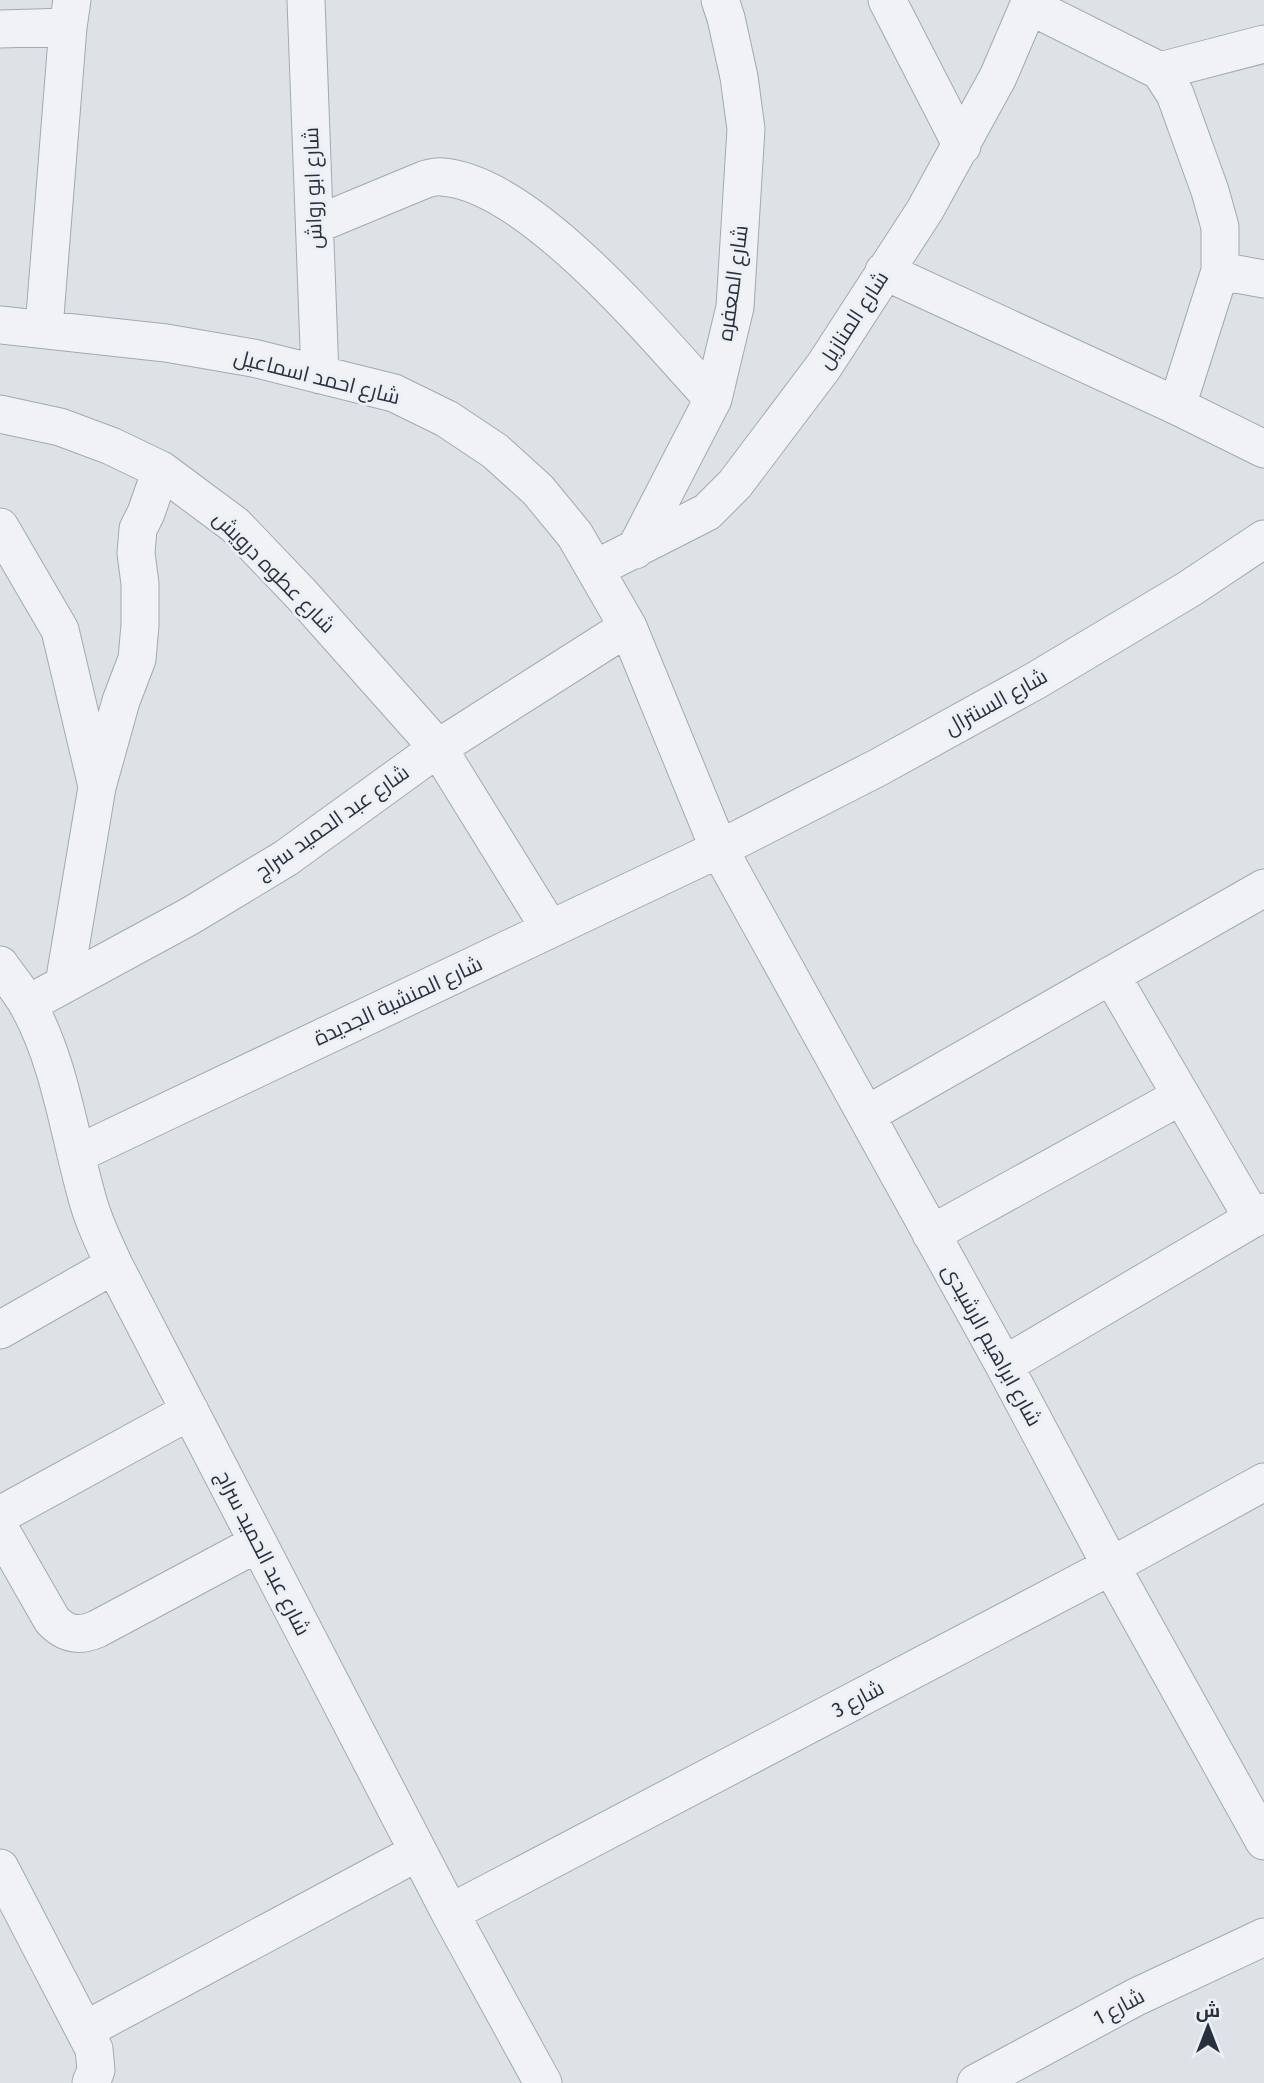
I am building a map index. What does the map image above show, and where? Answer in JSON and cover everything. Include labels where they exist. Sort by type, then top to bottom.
[{"type":"street","name":"شارع ابو رواش","points":[[306,0],[320,375]]},
{"type":"street","name":"شارع المعفره","points":[[635,550],[713,399],[735,307],[746,129],[737,65],[720,0]]},
{"type":"street","points":[[887,0],[962,146]]},
{"type":"street","points":[[1031,3],[1160,71],[1175,93],[1220,227],[1220,271],[1177,406]]},
{"type":"street","name":"شارع المنازيل","points":[[595,569],[707,512],[735,484],[824,366],[925,210],[998,77],[1031,3]]},
{"type":"street","points":[[0,29],[70,13],[44,328]]},
{"type":"street","points":[[1160,71],[1264,44]]},
{"type":"street","points":[[315,225],[426,179],[442,177],[490,191],[528,216],[595,272],[713,399]]},
{"type":"street","points":[[884,271],[1264,449]]},
{"type":"street","points":[[1220,271],[1264,279]]},
{"type":"street","name":"شارع احمد اسماعيل","points":[[0,325],[166,343],[253,358],[394,393],[447,419],[495,451],[538,490],[575,535],[628,627],[719,849]]},
{"type":"street","name":"شارع عطوه درويش","points":[[0,414],[60,427],[111,446],[161,470],[235,526],[301,594],[438,748],[550,929]]},
{"type":"street","points":[[64,984],[97,787],[121,701],[136,659],[140,625],[140,584],[136,553],[138,529],[161,470]]},
{"type":"street","points":[[0,527],[60,630],[97,787]]},
{"type":"street","name":"شارع السنترال","points":[[719,849],[879,768],[1035,681],[1189,589],[1264,539]]},
{"type":"street","name":"شارع عبد الحميد سراج","points":[[28,1004],[190,916],[286,858],[438,748],[628,627]]},
{"type":"street","name":"شارع المنشية الجديدة","points":[[76,1154],[719,849]]},
{"type":"street","name":"شارع ابراهيم الرشيدى","points":[[719,849],[1264,1841]]},
{"type":"street","points":[[866,1115],[1264,887]]},
{"type":"street","name":"شارع عبد الحميد سراج","points":[[0,965],[28,1004],[48,1053],[85,1192],[114,1265],[418,1852],[543,2083]]},
{"type":"street","points":[[1004,1366],[1258,1215],[1181,1096],[1111,975]]},
{"type":"street","points":[[931,1234],[1181,1096]]},
{"type":"street","points":[[0,1330],[114,1265]]},
{"type":"street","points":[[0,1516],[190,1410]]},
{"type":"street","name":"شارع 3","points":[[450,1913],[1111,1566],[1264,1482]]},
{"type":"street","points":[[0,1529],[52,1620],[61,1629],[73,1634],[86,1634],[97,1629],[258,1542]]},
{"type":"street","points":[[85,2031],[418,1852]]},
{"type":"street","points":[[0,1868],[8,1904],[94,2049],[96,2070],[91,2083]]},
{"type":"street","name":"شارع 1","points":[[976,2083],[1136,1997],[1264,1937]]}]
